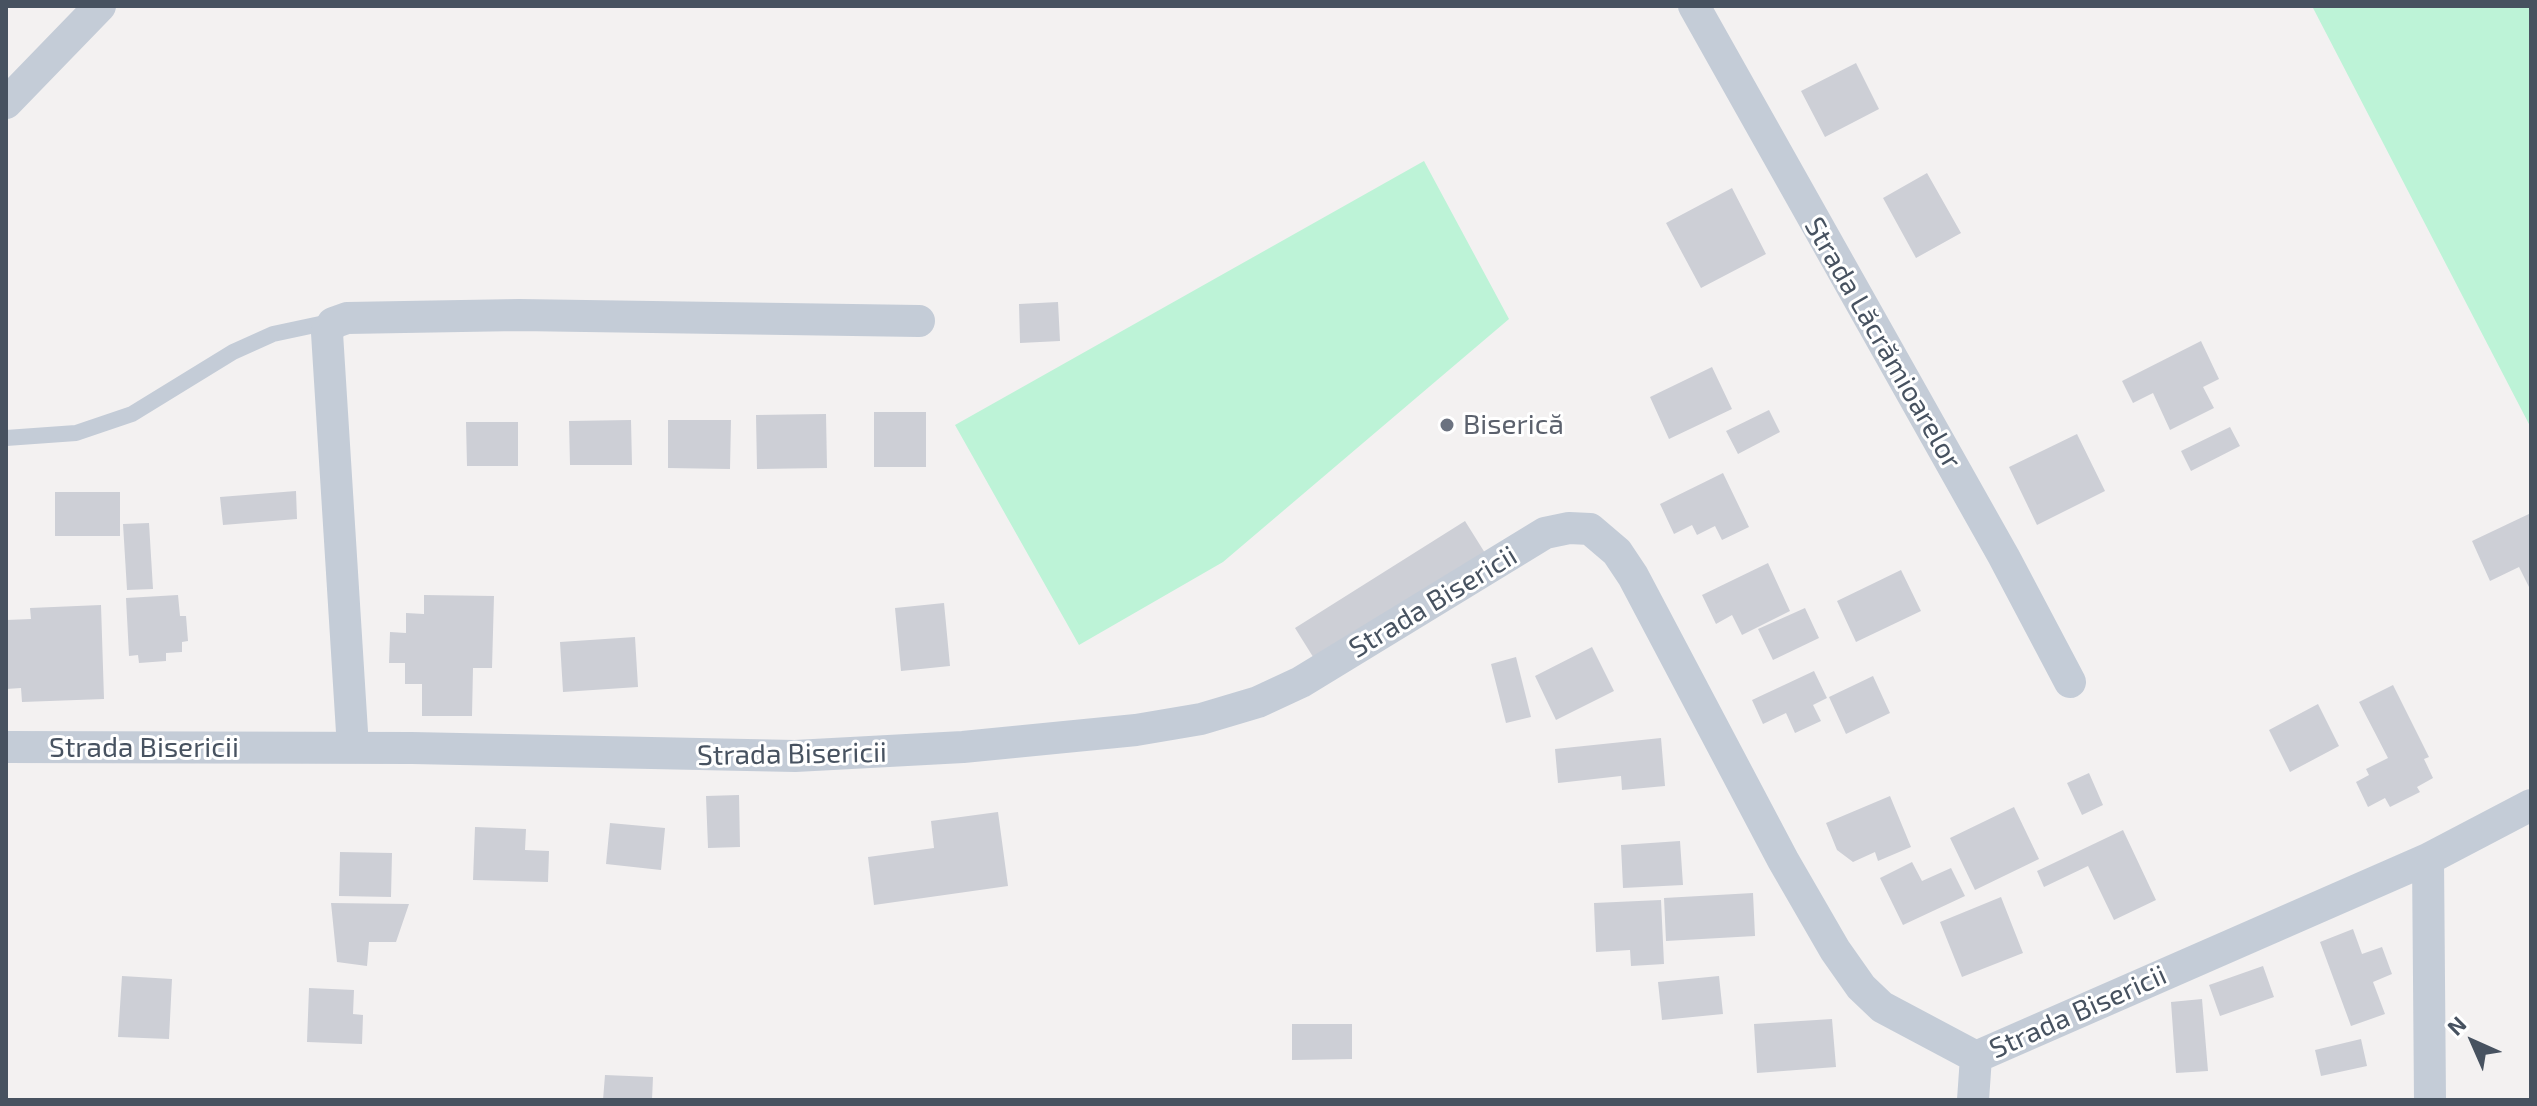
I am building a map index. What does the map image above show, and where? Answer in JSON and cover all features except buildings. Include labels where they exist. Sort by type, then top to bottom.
[{"type":"street","points":[[6,103],[100,6]]},
{"type":"street","name":"Strada Lăcrămioarelor","points":[[1694,6],[1997,543],[2070,682]]},
{"type":"street","points":[[353,748],[327,333],[333,323],[347,318],[519,315],[919,321]]},
{"type":"street","name":"Strada Bisericii","points":[[6,747],[353,748],[795,756],[1056,739],[1201,719],[1258,702],[1301,682],[1545,533],[1569,528],[1590,529],[1617,552],[1633,576],[1783,860],[1835,950],[1861,987],[1882,1007],[1976,1057],[2428,859],[2531,805]]},
{"type":"street","points":[[2428,859],[2430,1100]]},
{"type":"street","points":[[1973,1100],[1976,1057]]},
{"type":"lane","points":[[6,438],[76,433],[132,414],[233,352],[273,334],[347,318]]},
{"type":"green space","points":[[2312,6],[2531,6],[2531,428]]},
{"type":"green space","points":[[1424,161],[1509,319],[1223,562],[1079,645],[955,425]]},
{"type":"place","name":"Biserică","points":[[1447,425]]}]
